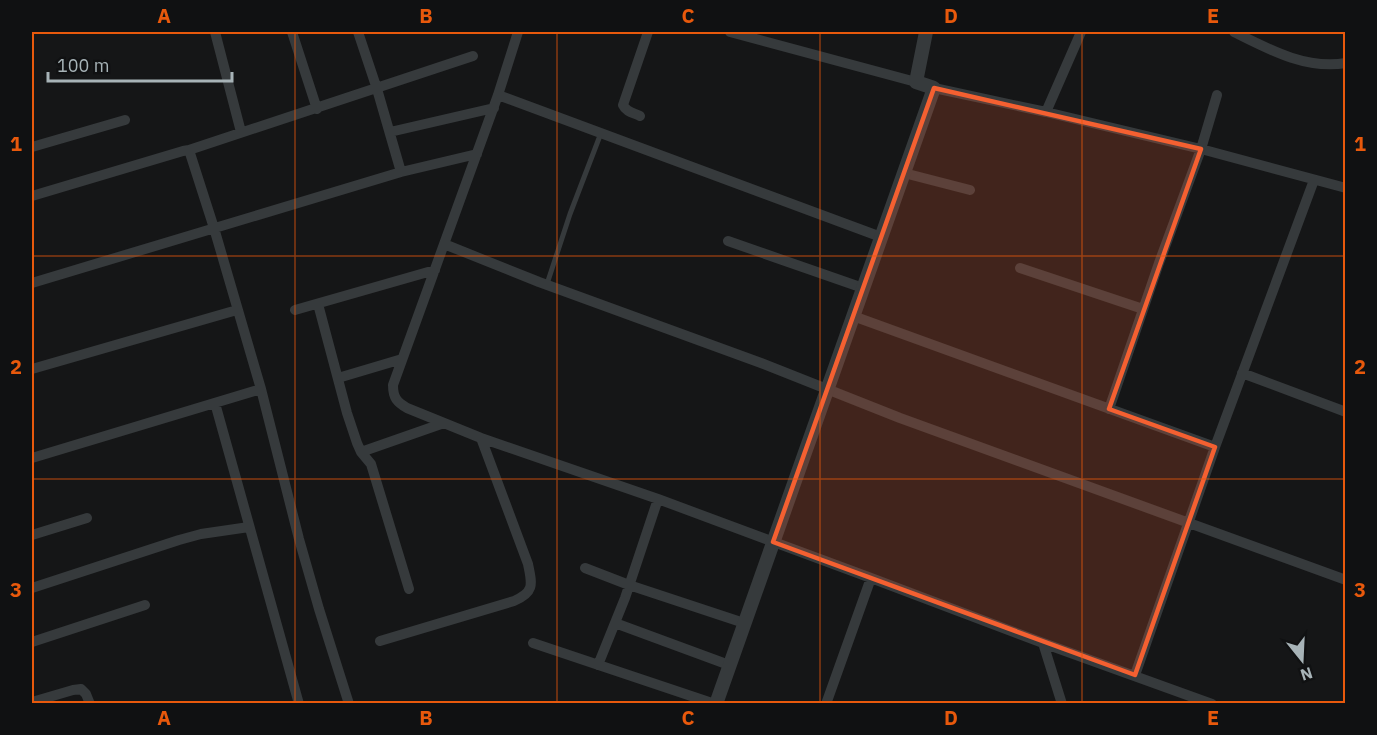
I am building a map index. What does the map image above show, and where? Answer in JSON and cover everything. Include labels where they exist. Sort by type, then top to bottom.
[{"type":"street","points":[[215,32],[241,132]]},
{"type":"street","points":[[292,32],[317,109]]},
{"type":"street","points":[[358,32],[401,171]]},
{"type":"street","points":[[518,32],[494,108],[393,385],[393,396],[398,403],[481,438],[658,500],[1212,704]]},
{"type":"street","points":[[640,116],[630,112],[623,105],[648,32]]},
{"type":"street","points":[[730,32],[934,88],[1201,149],[1346,188]]},
{"type":"street","points":[[916,82],[926,32]]},
{"type":"street","points":[[1046,112],[1082,32]]},
{"type":"street","points":[[1234,32],[1290,57],[1319,64],[1346,63]]},
{"type":"street","points":[[32,196],[189,150],[473,56]]},
{"type":"street","points":[[533,643],[716,704],[934,88]]},
{"type":"street","points":[[498,95],[881,237]]},
{"type":"street","points":[[1109,409],[1201,149],[1217,95]]},
{"type":"street","points":[[390,132],[494,108]]},
{"type":"street","points":[[32,147],[125,120]]},
{"type":"street","points":[[189,150],[261,389],[310,579],[349,704]]},
{"type":"street","points":[[32,283],[401,171],[477,154]]},
{"type":"street","points":[[904,173],[970,190]]},
{"type":"street","points":[[1134,675],[1314,180]]},
{"type":"street","points":[[728,241],[863,288]]},
{"type":"street","points":[[444,244],[956,439],[1136,503],[1188,524],[1345,577]]},
{"type":"street","points":[[1020,268],[1143,309]]},
{"type":"street","points":[[295,310],[435,270]]},
{"type":"street","points":[[318,304],[347,413],[361,452],[371,464],[409,589]]},
{"type":"street","points":[[32,369],[237,309]]},
{"type":"street","points":[[853,316],[1215,447]]},
{"type":"street","points":[[338,378],[402,359]]},
{"type":"street","points":[[1242,373],[1346,412]]},
{"type":"street","points":[[32,458],[261,389]]},
{"type":"street","points":[[215,403],[299,704]]},
{"type":"street","points":[[361,452],[444,423]]},
{"type":"street","points":[[380,642],[514,601],[524,597],[531,589],[528,564],[481,438]]},
{"type":"street","points":[[598,665],[658,500]]},
{"type":"street","points":[[32,535],[87,518]]},
{"type":"street","points":[[32,588],[179,540],[201,534],[249,527]]},
{"type":"street","points":[[585,568],[744,623]]},
{"type":"street","points":[[826,704],[871,578]]},
{"type":"street","points":[[32,642],[145,605]]},
{"type":"street","points":[[615,623],[729,665]]},
{"type":"street","points":[[1043,643],[1062,704]]},
{"type":"street","points":[[32,702],[81,689],[90,704]]},
{"type":"lane","points":[[547,285],[570,214],[601,133]]},
{"type":"highlighted area","points":[[934,88],[1201,149],[1109,409],[1215,447],[1135,675],[773,542]]}]
